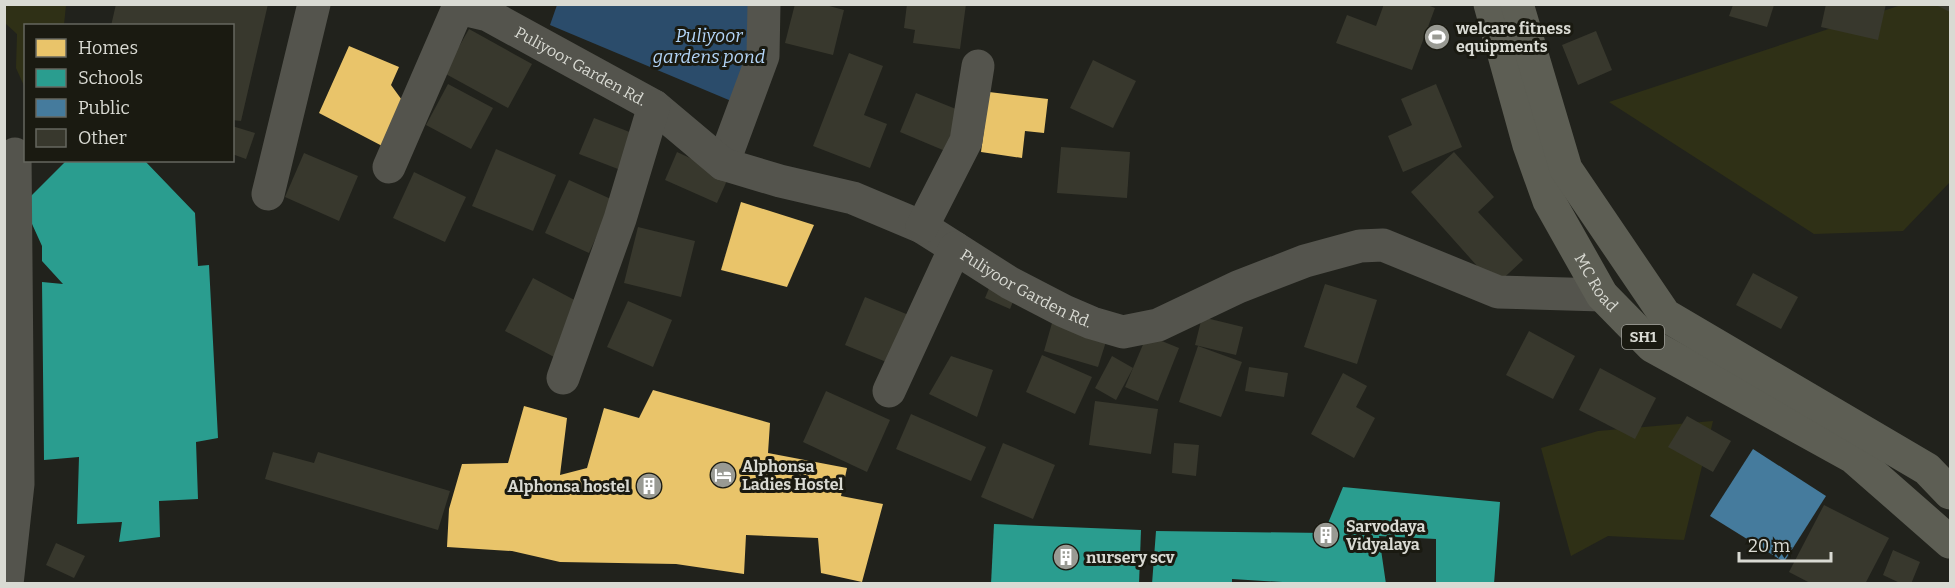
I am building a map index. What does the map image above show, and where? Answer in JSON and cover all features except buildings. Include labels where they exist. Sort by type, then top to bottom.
[{"type":"main road","name":"MC Road","points":[[1490,4],[1529,145],[1549,201],[1602,295],[1652,346],[1853,457],[1950,542]]},
{"type":"main road","name":"SH1","points":[[1517,4],[1566,169],[1665,315],[1927,470],[1950,493]]},
{"type":"street","points":[[268,194],[314,4]]},
{"type":"street","points":[[723,164],[763,56],[764,4]]},
{"type":"street","name":"Puliyoor Garden Rd.","points":[[389,167],[458,8],[497,10],[654,105],[723,164],[780,181],[853,198],[922,227],[1010,283],[1064,311],[1092,323],[1123,332],[1158,325],[1238,287],[1305,261],[1360,246],[1383,245],[1498,292],[1602,295]]},
{"type":"street","points":[[922,227],[966,141],[978,66]]},
{"type":"street","points":[[563,378],[620,219],[654,105]]},
{"type":"street","points":[[7,584],[18,484],[15,154]]},
{"type":"street","points":[[889,391],[955,248]]},
{"type":"green space","points":[[5,4],[66,5],[64,24],[24,24],[24,86],[16,68],[17,34],[5,23]]},
{"type":"green space","points":[[1901,5],[1950,5],[1950,182],[1903,231],[1814,234],[1609,102]]},
{"type":"green space","points":[[1713,421],[1684,540],[1608,536],[1571,556],[1541,448],[1598,431]]},
{"type":"water","name":"Puliyoor gardens pond","points":[[557,5],[768,5],[736,103],[550,25]]},
{"type":"place","name":"welcare fitness equipments","points":[[1437,37]]},
{"type":"place","name":"Alphonsa Ladies Hostel","points":[[723,475]]},
{"type":"place","name":"Alphonsa hostel","points":[[649,486]]},
{"type":"place","name":"Sarvodaya Vidyalaya","points":[[1326,535]]},
{"type":"place","name":"nursery scv","points":[[1066,557]]}]
